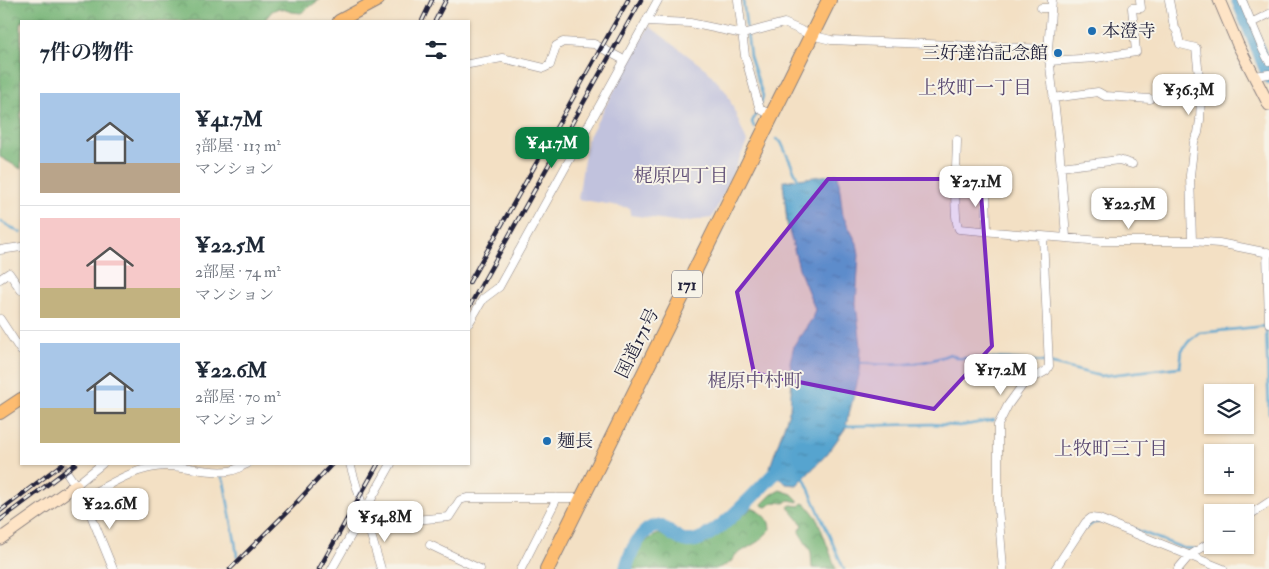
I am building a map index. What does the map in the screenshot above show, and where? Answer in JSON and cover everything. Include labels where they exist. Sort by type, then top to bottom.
[{"type":"highway","name":"国道171号","points":[[547,569],[583,498],[763,109],[811,35],[829,0]]},
{"type":"main road","points":[[354,18],[378,0]]},
{"type":"main road","points":[[0,413],[20,401]]},
{"type":"street","points":[[470,320],[483,299],[499,287],[658,0]]},
{"type":"street","points":[[738,0],[746,56],[763,109]]},
{"type":"street","points":[[1049,61],[1096,58],[1136,52],[1132,8],[1141,8],[1140,0]]},
{"type":"street","points":[[1169,0],[1174,27],[1177,30],[1180,44],[1196,48],[1198,60],[1201,96],[1200,120],[1194,142],[1190,175],[1192,241]]},
{"type":"street","points":[[1219,0],[1238,45],[1269,105]]},
{"type":"street","points":[[1242,0],[1269,61]]},
{"type":"street","points":[[1040,8],[1051,4],[1048,49],[1066,237]]},
{"type":"street","points":[[1251,23],[1269,14]]},
{"type":"street","points":[[646,20],[690,23],[743,34],[784,23],[811,35],[832,40],[1048,49]]},
{"type":"street","points":[[470,64],[502,58],[544,68],[550,65],[556,46],[562,42],[594,44],[624,60]]},
{"type":"street","points":[[1254,76],[1269,74]]},
{"type":"street","points":[[1054,98],[1098,92],[1105,96],[1150,99]]},
{"type":"street","points":[[957,140],[957,227],[959,229],[1101,241],[1192,241],[1219,243],[1268,253],[1269,323]]},
{"type":"street","points":[[1060,166],[1119,160],[1132,164]]},
{"type":"street","points":[[986,185],[988,231]]},
{"type":"street","points":[[1003,569],[998,506],[998,425],[1008,405],[1024,383],[1046,371],[1049,366],[1043,237]]},
{"type":"street","points":[[0,250],[20,247]]},
{"type":"street","points":[[0,279],[11,271],[20,288]]},
{"type":"street","points":[[0,319],[20,349]]},
{"type":"street","points":[[0,539],[101,465]]},
{"type":"street","points":[[214,465],[218,472]]},
{"type":"street","points":[[84,498],[134,471],[183,466],[218,472],[231,471],[245,465]]},
{"type":"street","points":[[350,465],[381,569]]},
{"type":"street","points":[[332,569],[389,465]]},
{"type":"street","points":[[68,474],[84,498],[113,569]]},
{"type":"street","points":[[368,524],[449,517],[460,500],[467,498],[583,498]]},
{"type":"street","points":[[521,569],[557,498]]},
{"type":"street","points":[[1254,512],[1269,502]]},
{"type":"street","points":[[1055,569],[1086,522],[1091,518],[1099,519],[1224,569]]},
{"type":"street","points":[[430,545],[480,569]]},
{"type":"street","points":[[1178,569],[1189,556],[1204,546]]},
{"type":"highlighted area","points":[[828,179],[980,179],[992,346],[934,409],[754,373],[737,292]]},
{"type":"shaded area","points":[[649,26],[707,70],[727,93],[747,142],[712,218],[682,222],[630,215],[630,208],[578,199],[587,140]]},
{"type":"green space","points":[[0,0],[319,0],[301,13],[279,8],[272,11],[265,20],[20,20],[20,168],[0,157]]},
{"type":"green space","points":[[780,490],[792,494],[798,502],[789,500],[785,503],[775,502],[766,507],[763,506],[762,504],[771,495]]},
{"type":"green space","points":[[802,503],[807,505],[817,518],[836,569],[812,568],[811,552],[799,532],[803,525],[788,507],[791,505],[800,506]]},
{"type":"green space","points":[[752,508],[765,516],[769,522],[770,530],[759,541],[734,556],[726,565],[715,569],[631,569],[634,558],[640,548],[653,536],[659,534],[677,542],[701,543],[719,534]]},
{"type":"water","points":[[838,174],[843,216],[857,243],[859,254],[856,304],[861,346],[860,372],[845,429],[827,454],[797,485],[786,484],[770,467],[790,409],[792,377],[790,362],[794,345],[812,319],[815,309],[800,272],[787,223],[783,181]]},
{"type":"waterway","points":[[743,0],[750,56],[763,96],[761,103]]},
{"type":"waterway","points":[[1238,0],[1269,77]]},
{"type":"waterway","points":[[754,127],[752,122],[758,110]]},
{"type":"waterway","points":[[776,139],[781,142],[798,179]]},
{"type":"waterway","points":[[0,221],[20,232]]},
{"type":"waterway","points":[[860,363],[882,365],[917,363],[950,354],[958,358],[1045,362],[1100,376],[1180,367],[1182,350],[1199,333],[1266,326],[1269,413]]},
{"type":"waterway","points":[[846,426],[932,424],[960,426],[994,420]]},
{"type":"waterway","points":[[626,569],[633,549],[642,535],[648,530],[660,526],[683,540],[697,540],[709,534],[734,514],[775,473]]},
{"type":"waterway","points":[[221,475],[224,482],[237,556]]},
{"type":"waterway","points":[[804,478],[844,569]]},
{"type":"waterway","points":[[1113,521],[1183,548],[1195,549]]},
{"type":"waterway","points":[[1085,529],[1093,523],[1100,522]]},
{"type":"tunnel","points":[[63,465],[68,474]]},
{"type":"railway","points":[[422,20],[432,0]]},
{"type":"railway","points":[[436,20],[446,0]]},
{"type":"railway","points":[[470,281],[628,0]]},
{"type":"railway","points":[[470,305],[641,0]]},
{"type":"railway","points":[[0,511],[61,465]]},
{"type":"railway","points":[[0,520],[74,465]]},
{"type":"railway","points":[[230,569],[331,465]]},
{"type":"railway","points":[[319,569],[377,465]]},
{"type":"place","name":"本澄寺","points":[[1092,31]]},
{"type":"place","name":"三好達治記念館","points":[[1058,53]]},
{"type":"place","name":"麺長","points":[[547,441]]},
{"type":"district","name":"上牧町一丁目","points":[[975,87]]},
{"type":"district","name":"梶原四丁目","points":[[681,175]]},
{"type":"district","name":"梶原中村町","points":[[755,380]]},
{"type":"district","name":"上牧町三丁目","points":[[1111,448]]}]
